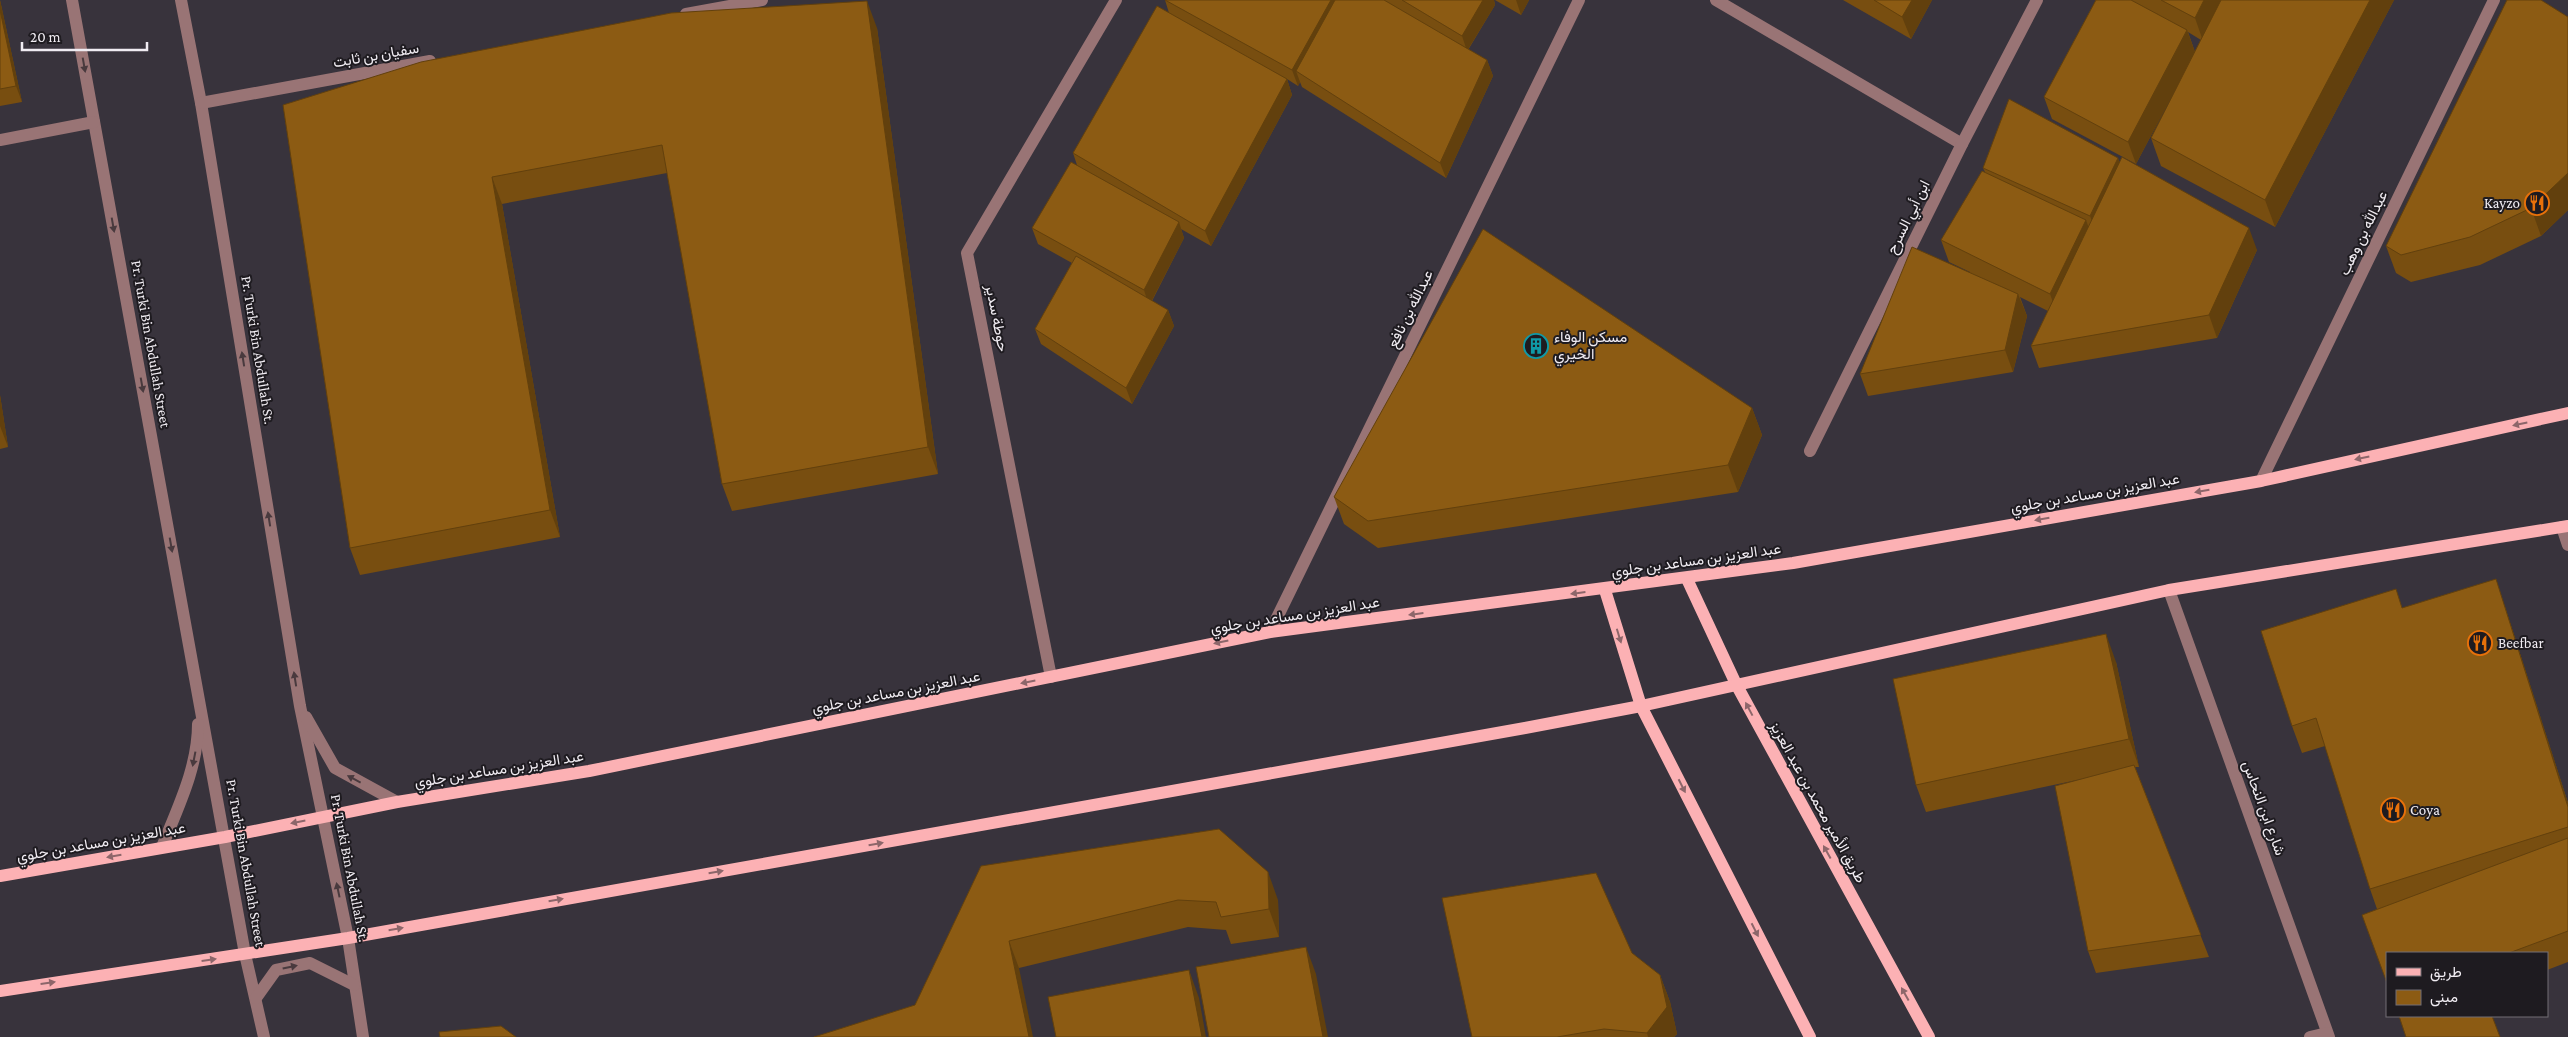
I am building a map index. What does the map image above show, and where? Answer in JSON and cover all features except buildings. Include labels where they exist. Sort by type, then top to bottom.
[{"type":"main road","name":"عبد العزيز بن مساعد بن جلوي","points":[[0,876],[225,837],[397,802],[589,771],[1270,632],[1605,590],[1793,563],[2260,481],[2568,413]]},
{"type":"main road","points":[[0,991],[348,938],[1641,706],[2169,590],[2565,526]]},
{"type":"main road","name":"طريق الأمير محمد بن عبد العزيز","points":[[1687,579],[1736,684],[1929,1037]]},
{"type":"main road","points":[[1605,590],[1641,706],[1810,1037]]},
{"type":"street","name":"Pr. Turki Bin Abdullah Street","points":[[72,0],[246,954],[264,1037]]},
{"type":"street","name":"Pr. Turki Bin Abdullah St.","points":[[181,0],[202,103],[300,706],[348,938],[363,1037]]},
{"type":"street","points":[[675,16],[762,0]]},
{"type":"street","name":"حوطة سدير","points":[[1051,677],[968,253],[1116,0]]},
{"type":"street","name":"عبدالله بن نافع","points":[[1270,632],[1579,0]]},
{"type":"street","points":[[1716,0],[1962,144]]},
{"type":"street","name":"ابن أبي السرح","points":[[1810,451],[1962,144],[2037,0]]},
{"type":"street","name":"عبدالله بن وهب","points":[[2260,481],[2494,0]]},
{"type":"street","name":"سفيان بن ثابت","points":[[202,103],[443,59]]},
{"type":"street","points":[[0,140],[94,122]]},
{"type":"street","points":[[2565,526],[2568,544]]},
{"type":"street","name":"شارع ابن النحاس","points":[[2169,590],[2328,1035]]},
{"type":"street","name":"Pr. Turki Bin Abdullah Street","points":[[162,847],[191,774],[198,737],[199,694]]},
{"type":"street","name":"Pr. Turki Bin Abdullah St.","points":[[300,706],[335,768],[397,802]]},
{"type":"street","points":[[256,998],[276,970],[310,963],[354,985]]},
{"type":"street","points":[[2310,1037],[2328,1035]]},
{"type":"place","name":"Kayzo","points":[[2537,203]]},
{"type":"place","name":"مسكن الوفاء الخيري","points":[[1536,346]]},
{"type":"place","name":"Beefbar","points":[[2480,643]]},
{"type":"place","name":"Coya","points":[[2393,810]]}]
